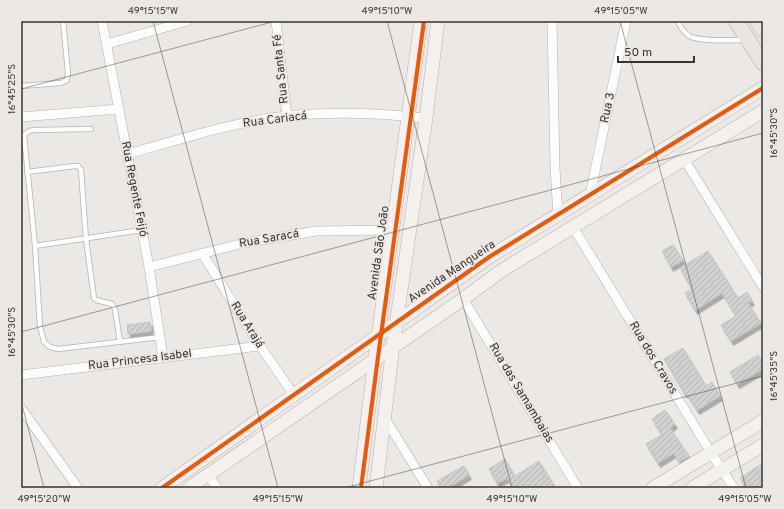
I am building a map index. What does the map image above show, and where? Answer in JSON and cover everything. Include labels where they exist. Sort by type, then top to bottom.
[{"type":"main road","points":[[736,21],[763,63]]},
{"type":"main road","points":[[757,21],[763,30]]},
{"type":"street","name":"Rua Regente Feijó","points":[[102,21],[149,267],[164,357]]},
{"type":"street","points":[[107,44],[187,21]]},
{"type":"street","name":"Rua Santa Fé","points":[[276,21],[287,116]]},
{"type":"street","name":"Avenida São João","points":[[359,488],[378,335],[421,21]]},
{"type":"street","points":[[376,488],[393,346],[398,321],[438,21]]},
{"type":"street","points":[[552,21],[555,168],[558,215]]},
{"type":"street","name":"Rua 3","points":[[590,195],[626,21]]},
{"type":"street","name":"Avenida Mangueira","points":[[162,488],[489,257],[763,88]]},
{"type":"street","points":[[21,117],[119,109]]},
{"type":"street","points":[[189,488],[463,299],[501,271],[763,111]]},
{"type":"street","name":"Rua Cariacá","points":[[127,154],[238,124],[287,116],[364,113],[426,118]]},
{"type":"street","points":[[684,160],[763,287]]},
{"type":"street","name":"Rua dos Cravos","points":[[573,227],[711,453],[734,488]]},
{"type":"street","name":"Rua Saracá","points":[[149,267],[244,243],[316,232],[392,230]]},
{"type":"street","name":"Rua Arajá","points":[[202,253],[260,346],[294,395]]},
{"type":"street","name":"Rua das Samambaias","points":[[463,299],[578,488]]},
{"type":"street","name":"Rua Princesa Isabel","points":[[21,374],[260,346]]},
{"type":"street","points":[[21,408],[78,488]]},
{"type":"street","points":[[384,417],[428,488]]},
{"type":"street","points":[[653,488],[759,424],[763,437]]},
{"type":"street","points":[[692,488],[763,445]]},
{"type":"street","points":[[208,475],[217,488]]},
{"type":"lane","points":[[21,86],[61,83],[67,80],[68,73],[63,21]]},
{"type":"lane","points":[[678,21],[680,27],[690,36],[705,39],[749,41]]},
{"type":"lane","points":[[91,129],[34,130],[29,131],[24,135],[35,246],[40,326],[44,342],[50,347],[58,349],[161,337]]},
{"type":"lane","points":[[27,172],[75,166],[78,166],[81,170],[86,238],[94,298],[96,300],[112,304],[115,309],[120,342]]},
{"type":"lane","points":[[35,246],[142,230]]},
{"type":"building","points":[[673,245],[683,260],[671,267],[662,251]]},
{"type":"building","points":[[708,251],[738,298],[747,292],[752,301],[748,303],[761,323],[731,341],[721,325],[736,316],[722,293],[695,310],[685,293],[692,289],[680,268]]},
{"type":"building","points":[[150,322],[151,331],[128,334],[127,325]]},
{"type":"building","points":[[683,348],[706,386],[712,382],[720,396],[697,410],[686,393],[685,394],[664,359]]},
{"type":"building","points":[[758,355],[763,364],[763,369],[737,384],[730,372]]},
{"type":"building","points":[[665,410],[675,424],[670,428],[689,456],[679,462],[674,453],[658,463],[646,444],[662,435],[652,419]]},
{"type":"building","points":[[505,459],[515,476],[539,461],[556,488],[514,488],[507,478],[497,483],[489,469]]},
{"type":"building","points":[[763,463],[763,488],[746,488],[740,478]]},
{"type":"building","points":[[464,466],[469,475],[448,488],[441,488],[437,481]]},
{"type":"cycle path","points":[[361,488],[424,21]]},
{"type":"cycle path","points":[[162,488],[489,257],[763,88]]}]
